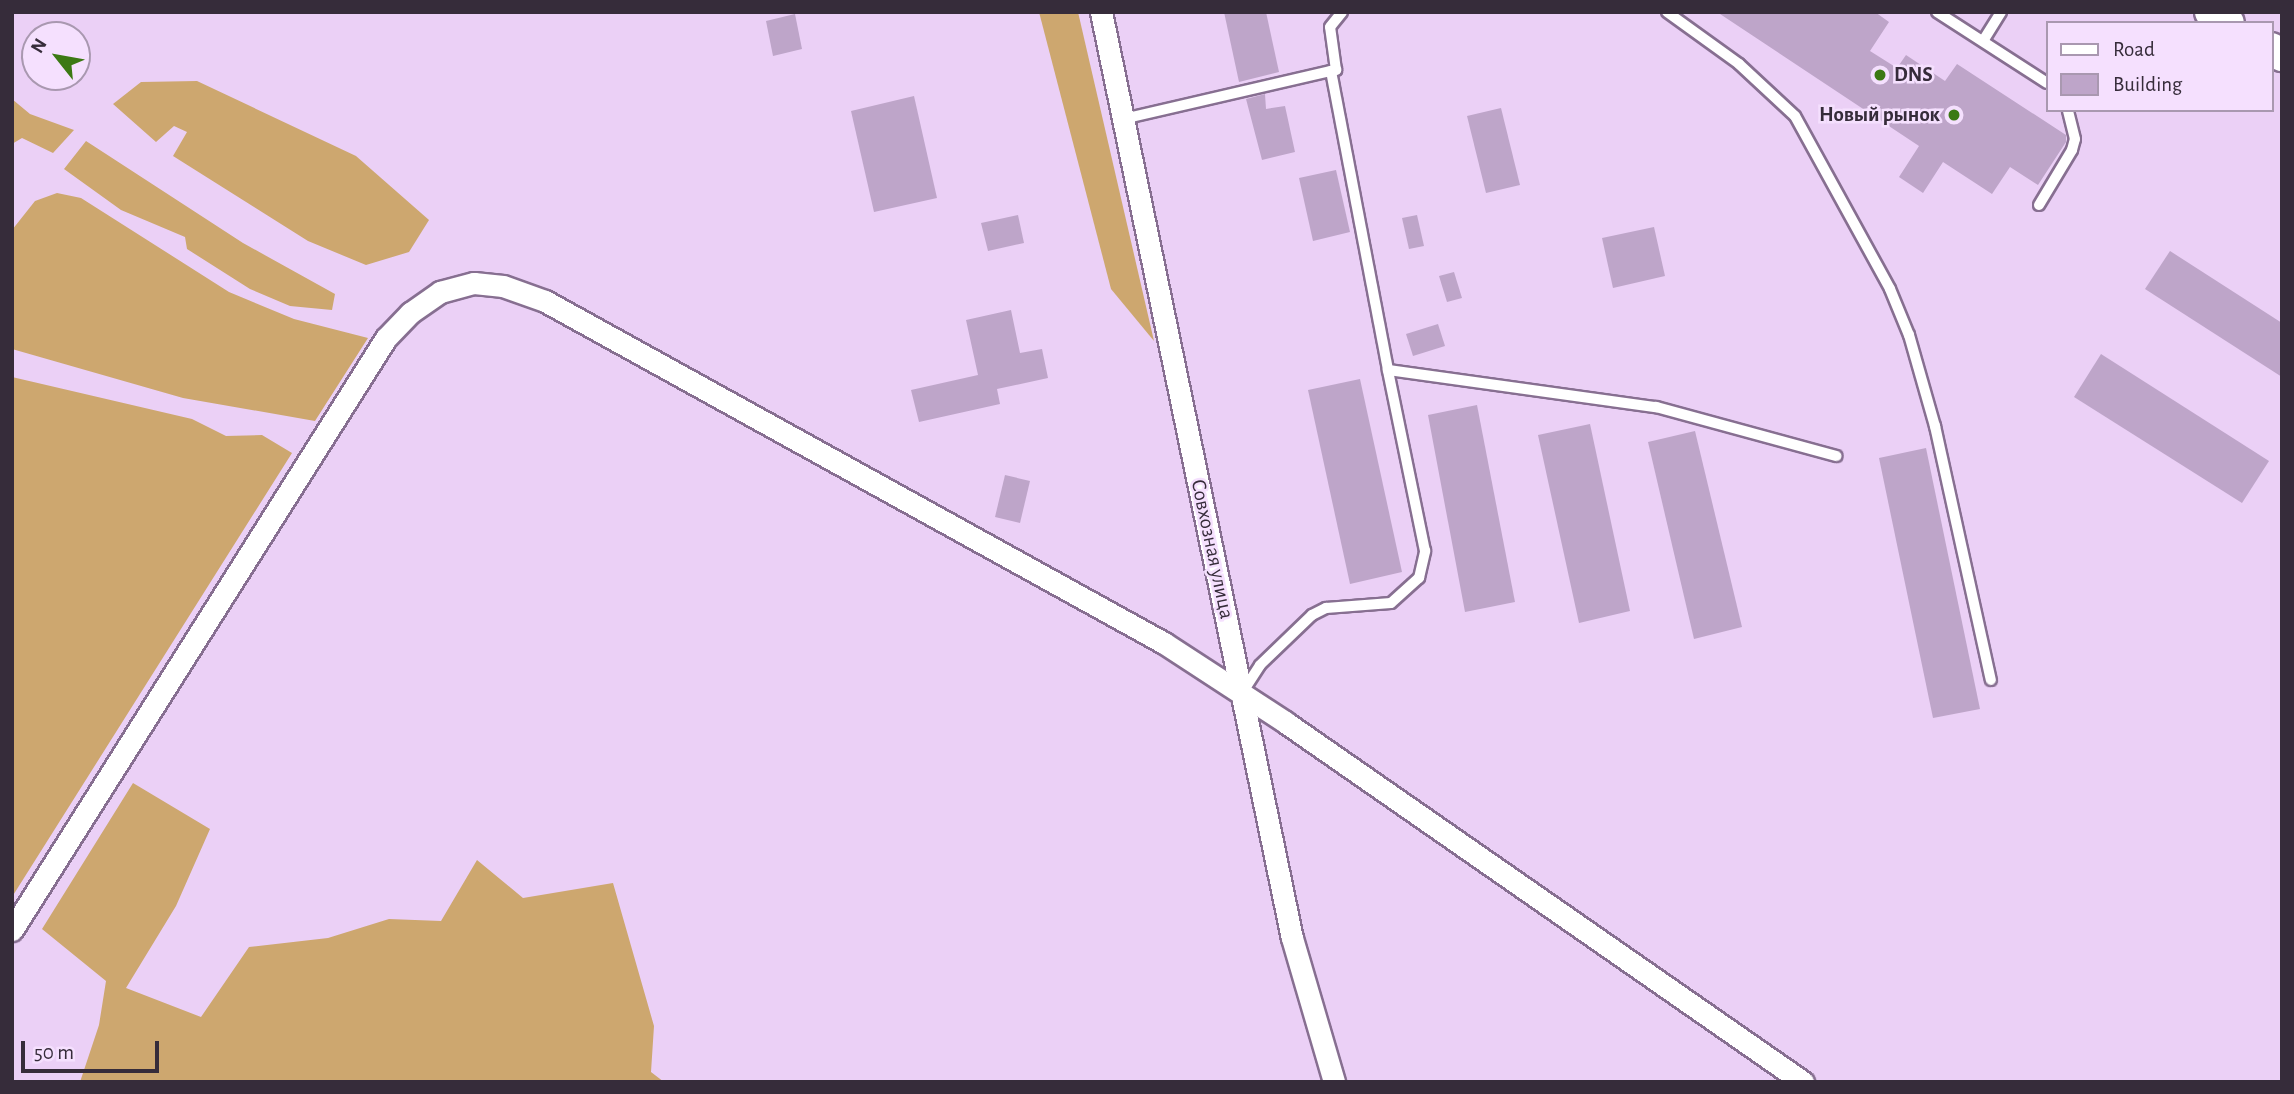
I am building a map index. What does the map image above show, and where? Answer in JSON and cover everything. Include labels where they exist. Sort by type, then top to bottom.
[{"type":"street","name":"Совхозная улица","points":[[1101,12],[1292,938],[1334,1082]]},
{"type":"street","points":[[12,930],[386,338],[410,313],[440,292],[474,284],[503,286],[545,301],[1125,620],[1242,693],[1803,1082]]},
{"type":"lane","points":[[1123,119],[1336,70],[1330,26],[1342,12]]},
{"type":"lane","points":[[1667,12],[1739,64],[1795,116],[1890,289],[1909,335],[1935,426],[1991,680]]},
{"type":"lane","points":[[1937,12],[2046,82]]},
{"type":"lane","points":[[1983,41],[2001,12]]},
{"type":"lane","points":[[1242,693],[1260,665],[1312,615],[1339,606],[1373,608],[1391,603],[1419,578],[1424,551],[1331,71]]},
{"type":"lane","points":[[2039,205],[2076,139],[2069,112]]},
{"type":"lane","points":[[1388,370],[1656,407],[1836,456]]},
{"type":"shaded area","points":[[1039,12],[1078,12],[1154,341],[1111,289]]},
{"type":"shaded area","points":[[197,81],[356,156],[429,220],[409,252],[366,265],[308,241],[173,156],[187,132],[174,126],[156,142],[113,104],[141,82]]},
{"type":"shaded area","points":[[12,99],[30,114],[74,130],[53,153],[22,138],[12,144]]},
{"type":"shaded area","points":[[86,141],[243,243],[335,294],[332,310],[290,306],[250,289],[187,249],[185,237],[121,210],[64,169]]},
{"type":"shaded area","points":[[57,193],[81,198],[229,292],[294,319],[368,338],[315,421],[183,398],[12,349],[12,230],[35,201]]},
{"type":"shaded area","points":[[12,377],[192,419],[226,436],[262,435],[292,453],[12,897]]},
{"type":"shaded area","points":[[133,783],[210,829],[176,906],[126,988],[201,1017],[249,947],[328,938],[389,919],[441,921],[477,860],[523,898],[613,883],[654,1026],[651,1072],[664,1082],[80,1082],[99,1025],[106,981],[42,929]]},
{"type":"building","points":[[1224,12],[1266,12],[1279,72],[1239,82]]},
{"type":"building","name":"Новый рынок","points":[[1717,12],[1875,12],[1889,22],[1870,51],[1897,68],[1906,55],[1945,81],[1957,64],[2066,135],[2066,142],[2038,185],[2010,167],[1992,194],[1943,162],[1923,193],[1899,177],[1919,146]]},
{"type":"building","points":[[795,14],[802,49],[773,56],[766,21]]},
{"type":"building","points":[[1265,94],[1266,109],[1285,106],[1295,152],[1262,160],[1246,99]]},
{"type":"building","points":[[914,96],[937,198],[874,212],[851,111]]},
{"type":"building","points":[[1501,108],[1520,185],[1486,193],[1467,116]]},
{"type":"building","points":[[1336,170],[1350,232],[1313,241],[1299,178]]},
{"type":"building","points":[[1018,215],[1024,243],[988,251],[981,223]]},
{"type":"building","points":[[1417,215],[1424,246],[1409,249],[1402,218]]},
{"type":"building","points":[[1654,227],[1665,276],[1613,288],[1602,238]]},
{"type":"building","points":[[2170,251],[2282,323],[2282,377],[2145,289]]},
{"type":"building","points":[[1454,272],[1462,298],[1447,302],[1439,276]]},
{"type":"building","points":[[1011,310],[1020,353],[1042,349],[1048,378],[997,389],[1000,404],[919,422],[911,390],[978,375],[966,320]]},
{"type":"building","points":[[1438,324],[1445,346],[1413,356],[1406,334]]},
{"type":"building","points":[[2101,354],[2269,461],[2242,503],[2074,397]]},
{"type":"building","points":[[1360,379],[1402,572],[1350,584],[1308,390]]},
{"type":"building","points":[[1477,405],[1515,602],[1465,612],[1428,415]]},
{"type":"building","points":[[1590,424],[1630,611],[1579,623],[1538,435]]},
{"type":"building","points":[[1695,431],[1742,627],[1694,639],[1648,442]]},
{"type":"building","points":[[1926,448],[1980,709],[1933,718],[1879,458]]},
{"type":"building","points":[[1005,475],[1030,481],[1020,523],[995,517]]},
{"type":"place","name":"DNS","points":[[1880,75]]},
{"type":"place","name":"Новый рынок","points":[[1954,115]]}]
